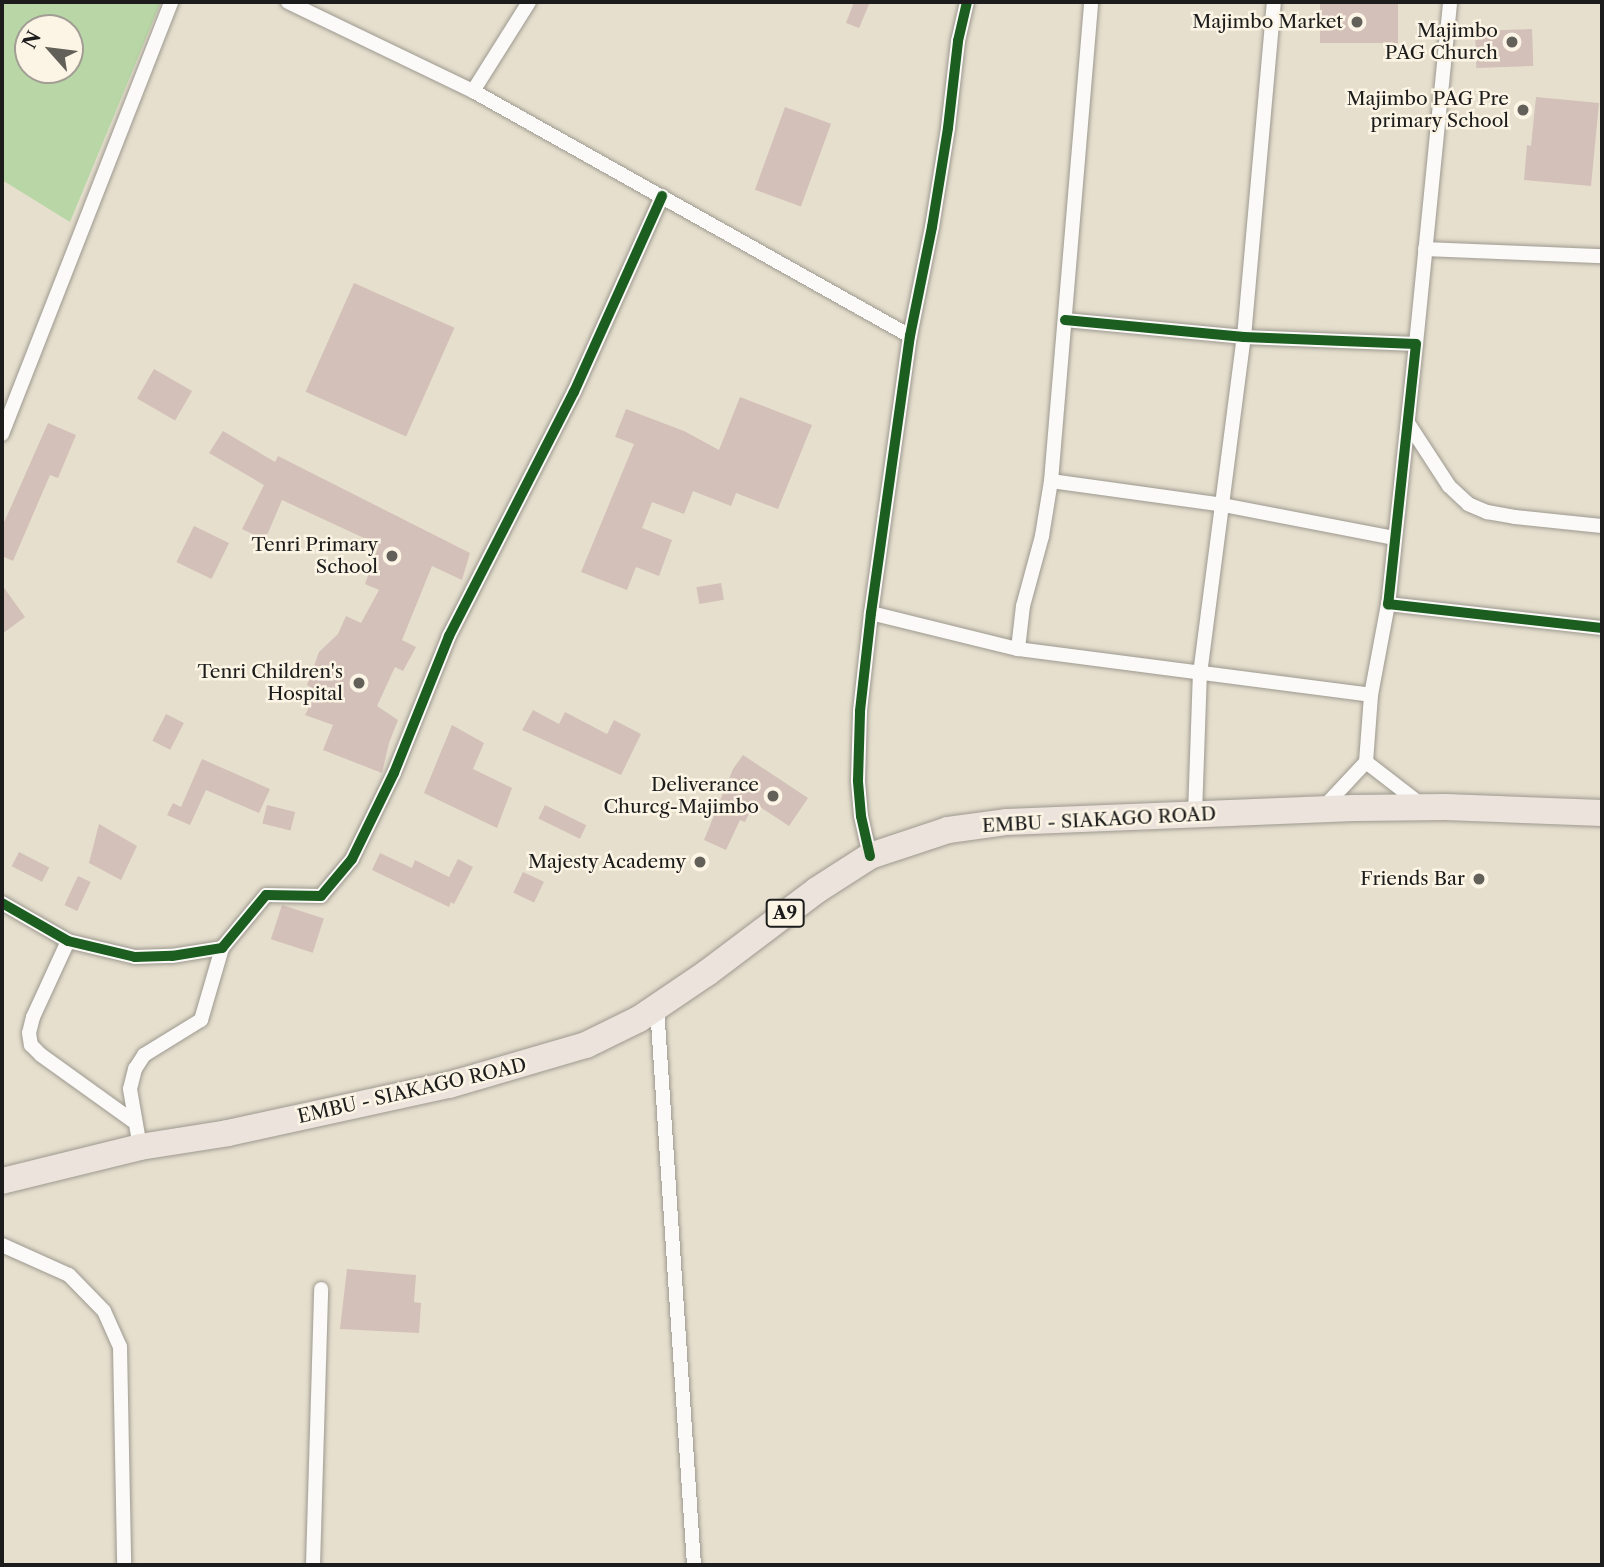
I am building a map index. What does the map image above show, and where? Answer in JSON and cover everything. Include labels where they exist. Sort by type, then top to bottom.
[{"type":"highway","name":"EMBU - SIAKAGO ROAD","points":[[2,1181],[139,1147],[228,1133],[449,1085],[586,1045],[657,1007],[817,890],[870,856],[948,830],[1007,822],[1424,807],[1602,813]]},
{"type":"street","points":[[2,434],[7,405],[171,2]]},
{"type":"street","points":[[288,2],[473,91],[909,336]]},
{"type":"street","points":[[473,91],[529,2]]},
{"type":"street","points":[[870,856],[858,780],[860,711],[871,613],[909,336],[932,227],[948,128],[958,41],[968,2]]},
{"type":"street","points":[[1018,649],[1023,606],[1042,536],[1051,481],[1091,2]]},
{"type":"street","points":[[1195,814],[1200,674],[1244,337],[1274,2]]},
{"type":"street","points":[[1321,810],[1366,762],[1371,695],[1388,604],[1450,2]]},
{"type":"street","points":[[139,1147],[130,1089],[135,1069],[144,1055],[201,1020],[222,948],[266,895],[321,896],[352,859],[394,774],[449,636],[574,392],[662,196]]},
{"type":"street","points":[[1425,249],[1602,256]]},
{"type":"street","points":[[1065,320],[1244,337],[1416,344]]},
{"type":"street","points":[[1408,423],[1449,486],[1468,503],[1487,512],[1515,517],[1602,526]]},
{"type":"street","points":[[1051,481],[1223,505],[1395,538]]},
{"type":"street","points":[[1388,604],[1602,628]]},
{"type":"street","points":[[871,613],[1018,649],[1371,695]]},
{"type":"street","points":[[1366,762],[1424,807]]},
{"type":"street","points":[[2,903],[68,941],[135,957],[172,956],[222,948]]},
{"type":"street","points":[[68,941],[33,1017],[29,1033],[31,1045],[133,1121]]},
{"type":"street","points":[[657,1007],[694,1565]]},
{"type":"street","points":[[2,1245],[69,1275],[104,1311],[120,1347],[124,1565]]},
{"type":"street","points":[[313,1565],[321,1289]]},
{"type":"green space","points":[[2,2],[161,2],[70,222],[2,180]]},
{"type":"building","points":[[854,2],[870,2],[859,28],[846,23]]},
{"type":"building","name":"Majimbo Market","points":[[1320,2],[1398,2],[1398,43],[1320,43]]},
{"type":"building","points":[[1532,29],[1533,66],[1476,68],[1475,31]]},
{"type":"building","points":[[1536,97],[1599,103],[1591,186],[1524,180]]},
{"type":"building","points":[[785,107],[831,124],[801,206],[755,190]]},
{"type":"building","points":[[354,283],[454,328],[406,436],[306,392]]},
{"type":"building","points":[[154,369],[192,391],[175,420],[137,398]]},
{"type":"building","points":[[740,397],[812,425],[778,509],[736,493],[731,506],[693,491],[684,514],[652,502],[642,528],[672,540],[659,576],[636,567],[627,590],[581,572],[634,444],[615,437],[626,409],[684,431],[719,450]]},
{"type":"building","points":[[48,423],[76,435],[58,478],[50,475],[13,561],[2,556],[2,527]]},
{"type":"building","points":[[223,431],[275,462],[278,456],[470,553],[462,580],[432,566],[402,640],[416,647],[403,671],[395,667],[377,706],[398,720],[382,773],[323,750],[333,725],[305,715],[317,691],[307,685],[319,652],[338,634],[346,616],[361,623],[379,590],[365,584],[379,545],[282,500],[265,540],[242,529],[264,485],[209,453]]},
{"type":"building","points":[[194,526],[229,543],[212,579],[176,562]]},
{"type":"building","points":[[721,583],[724,600],[699,604],[696,587]]},
{"type":"building","points":[[2,585],[25,617],[2,634]]},
{"type":"building","points":[[533,710],[559,724],[565,712],[607,734],[614,720],[641,734],[621,775],[522,730]]},
{"type":"building","points":[[166,714],[184,723],[170,750],[152,741]]},
{"type":"building","points":[[452,725],[484,743],[473,769],[512,788],[497,828],[424,793]]},
{"type":"building","points":[[743,755],[808,798],[789,826],[754,803],[745,822],[740,820],[726,850],[704,840],[733,769]]},
{"type":"building","points":[[202,759],[270,789],[259,813],[206,790],[190,825],[167,815],[173,803],[181,807]]},
{"type":"building","points":[[267,805],[295,812],[291,830],[262,823]]},
{"type":"building","points":[[545,805],[586,825],[580,839],[538,818]]},
{"type":"building","points":[[99,824],[137,846],[121,880],[89,863]]},
{"type":"building","points":[[19,852],[49,867],[42,882],[12,866]]},
{"type":"building","points":[[380,853],[412,868],[415,860],[449,877],[458,859],[473,867],[454,904],[451,902],[449,907],[372,870]]},
{"type":"building","points":[[523,872],[544,882],[534,903],[513,893]]},
{"type":"building","points":[[78,876],[91,882],[77,911],[64,905]]},
{"type":"building","points":[[282,905],[324,919],[313,953],[271,939]]},
{"type":"building","points":[[347,1269],[416,1275],[414,1302],[421,1303],[419,1333],[340,1329]]},
{"type":"cycle path","points":[[870,856],[861,816],[858,780],[860,711],[871,613],[910,336],[932,227],[948,128],[958,41],[967,2]]},
{"type":"cycle path","points":[[2,903],[68,941],[135,957],[172,956],[222,948],[266,895],[321,896],[352,859],[394,773],[449,636],[574,392],[662,196]]},
{"type":"cycle path","points":[[1065,320],[1244,337],[1416,344],[1388,604],[1602,628]]},
{"type":"place","name":"Majimbo Market","points":[[1357,22]]},
{"type":"place","name":"Majimbo PAG Church","points":[[1512,42]]},
{"type":"place","name":"Majimbo PAG Pre primary School","points":[[1523,110]]},
{"type":"place","name":"Tenri Primary School","points":[[392,556]]},
{"type":"place","name":"Tenri Children's Hospital","points":[[359,683]]},
{"type":"place","name":"Deliverance Churcg-Majimbo","points":[[773,796]]},
{"type":"place","name":"Majesty Academy","points":[[700,862]]},
{"type":"place","name":"Friends Bar","points":[[1479,879]]}]
